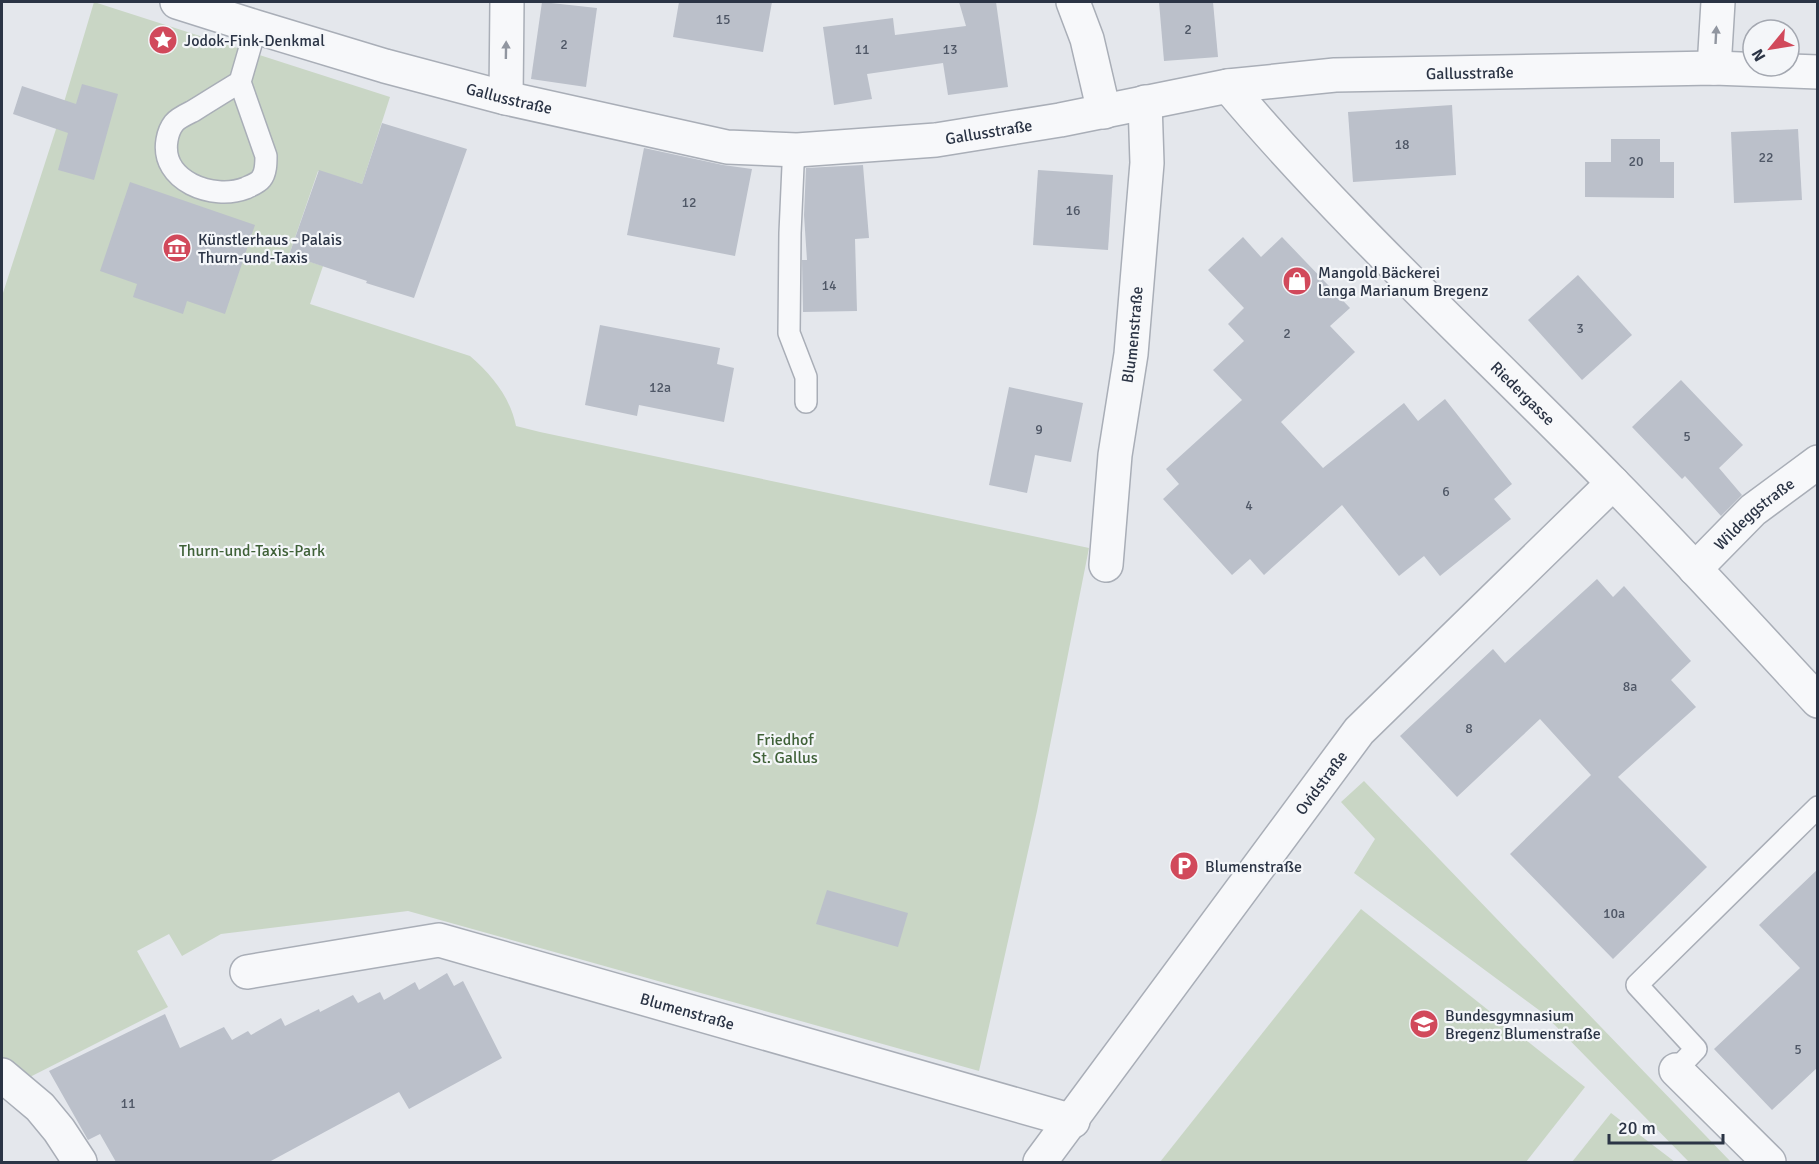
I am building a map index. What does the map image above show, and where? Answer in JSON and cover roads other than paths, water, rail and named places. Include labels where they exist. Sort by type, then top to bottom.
[{"type":"street","name":"Gallusstraße","points":[[177,2],[214,7],[256,27],[385,66],[506,98],[727,147],[797,150],[936,140],[1104,112],[1228,86],[1335,75],[1714,68],[1818,72]]},
{"type":"street","points":[[506,98],[507,2]]},
{"type":"street","points":[[1073,2],[1087,39],[1104,112]]},
{"type":"street","points":[[1714,68],[1718,2]]},
{"type":"street","name":"Riedergasse","points":[[1228,86],[1272,138],[1448,320],[1613,483],[1818,702]]},
{"type":"street","name":"Blumenstraße","points":[[1106,565],[1115,455],[1131,354],[1147,163],[1145,102]]},
{"type":"street","name":"Wildeggstraße","points":[[1695,569],[1753,510],[1818,462]]},
{"type":"street","name":"Ovidstraße","points":[[1073,1121],[1359,731],[1613,483]]},
{"type":"street","name":"Blumenstraße","points":[[248,972],[439,940],[1073,1121]]},
{"type":"street","points":[[1676,1070],[1768,1162]]},
{"type":"street","points":[[2,1075],[40,1107],[80,1162]]},
{"type":"street","points":[[1040,1162],[1073,1121]]},
{"type":"lane","points":[[240,82],[174,122],[168,134],[167,155],[171,164],[189,184],[204,191],[236,192],[261,179],[266,169],[266,156],[240,82],[256,27]]},
{"type":"lane","points":[[797,150],[791,211],[789,333],[806,377],[806,402]]},
{"type":"lane","points":[[1676,1070],[1696,1049],[1636,985],[1818,807]]},
{"type":"place","name":"Jodok-Fink-Denkmal","points":[[163,40]]},
{"type":"place","name":"Künstlerhaus - Palais Thurn-und-Taxis","points":[[177,248]]},
{"type":"place","name":"Mangold Bäckerei langa Marianum Bregenz","points":[[1297,281]]},
{"type":"place","name":"Blumenstraße","points":[[1184,866]]},
{"type":"place","name":"Bundesgymnasium Bregenz Blumenstraße","points":[[1424,1024]]},
{"type":"park label","name":"Thurn-und-Taxis-Park","points":[[252,550]]},
{"type":"park label","name":"Friedhof St. Gallus","points":[[785,748]]}]
